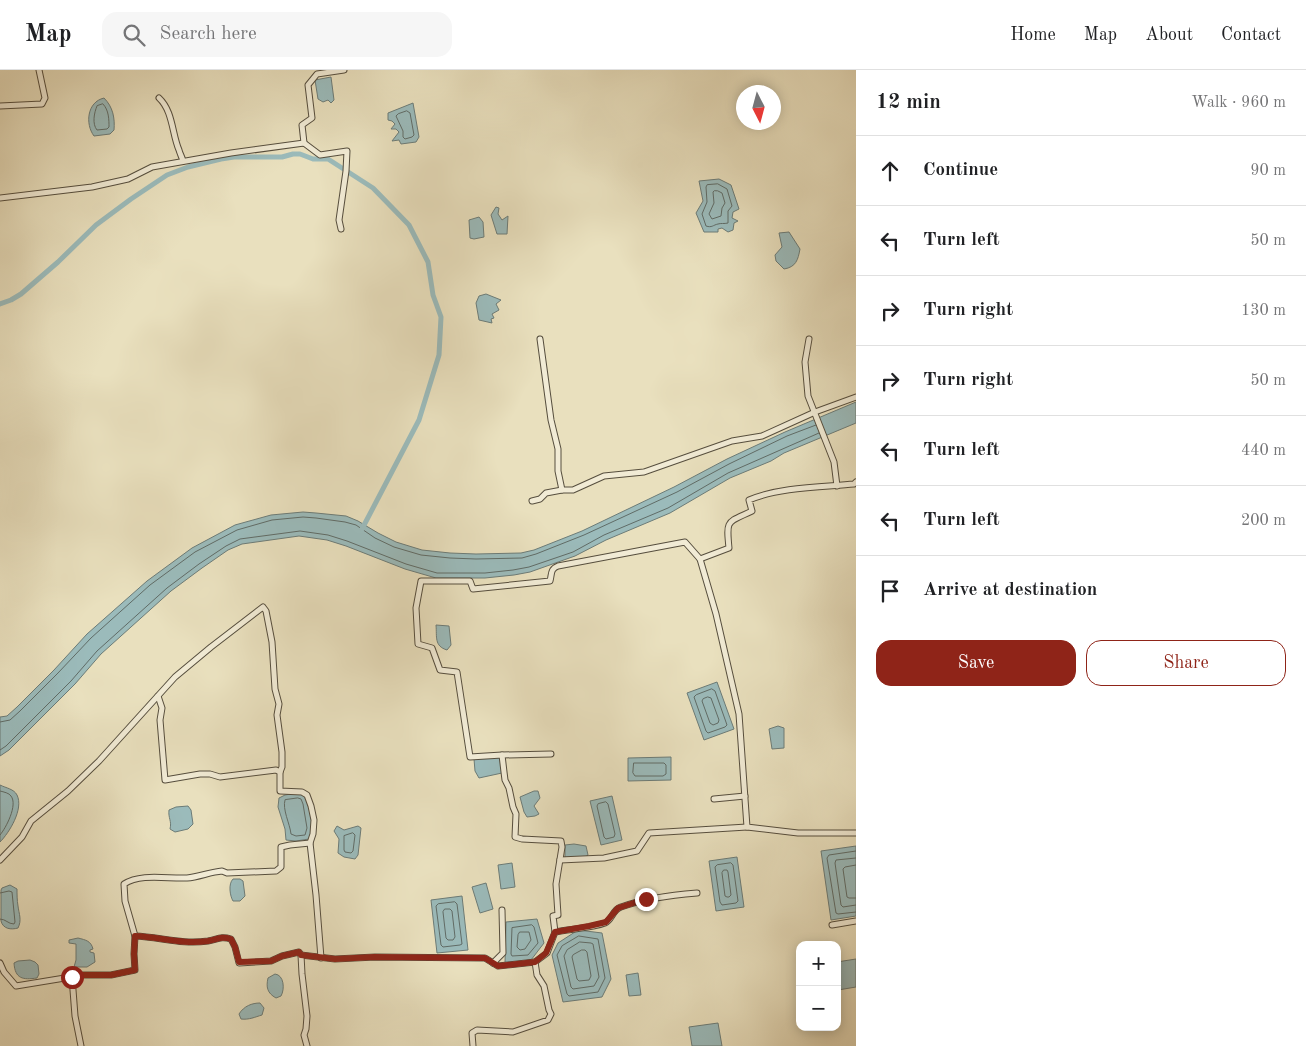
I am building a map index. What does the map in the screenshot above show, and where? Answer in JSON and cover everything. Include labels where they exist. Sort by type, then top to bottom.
[{"type":"street","points":[[0,106],[42,104],[45,98],[39,70]]},
{"type":"street","points":[[304,143],[302,125],[312,118],[308,86],[317,74],[344,70]]},
{"type":"street","points":[[159,98],[167,109],[183,162]]},
{"type":"street","points":[[0,198],[92,187],[128,179],[152,167],[231,153],[304,143],[320,155],[347,151],[339,220],[341,229]]},
{"type":"street","points":[[540,339],[558,449],[558,471],[562,490]]},
{"type":"street","points":[[809,339],[805,362],[808,396],[834,462],[837,486]]},
{"type":"street","points":[[532,501],[540,499],[546,493],[573,490],[604,476],[644,472],[732,441],[762,436],[856,397]]},
{"type":"street","points":[[700,559],[729,548],[726,528],[731,521],[752,511],[749,500],[761,495],[854,484],[856,482]]},
{"type":"street","points":[[551,754],[470,757],[457,672],[440,670],[432,648],[418,644],[416,608],[421,581],[470,581],[472,589],[550,581],[551,571],[558,566],[685,542],[700,559],[716,614],[739,714],[748,827]]},
{"type":"street","points":[[0,860],[22,837],[31,821],[68,791],[99,761],[175,677],[263,607],[266,611],[272,642],[273,676],[279,704],[277,715],[282,752],[280,792],[302,792],[307,795],[314,820],[310,843],[321,958]]},
{"type":"street","points":[[158,696],[162,708],[160,720],[165,780],[200,774],[220,777],[276,770],[280,772]]},
{"type":"street","points":[[135,936],[181,942],[210,941],[224,937],[231,939],[239,962],[271,961],[299,952],[301,955],[335,959],[374,957],[485,958],[498,966],[535,962],[546,953],[555,932],[553,916],[558,915],[556,884],[562,847],[561,841],[515,837],[516,814],[505,780],[502,756]]},
{"type":"street","points":[[714,799],[745,796]]},
{"type":"street","points":[[560,860],[604,858],[637,851],[649,833],[748,827],[798,833],[856,833]]},
{"type":"street","points":[[0,964],[16,986],[83,975],[111,975],[135,970],[135,936],[124,895],[124,884],[139,878],[187,878],[222,871],[227,874],[276,870],[281,868],[281,848],[310,843]]},
{"type":"street","points":[[555,932],[606,922],[618,908],[646,899],[697,893]]},
{"type":"street","points":[[493,963],[503,953],[502,910]]},
{"type":"street","points":[[832,925],[856,921]]},
{"type":"street","points":[[301,955],[307,1016],[304,1036],[307,1046]]},
{"type":"street","points":[[473,1046],[472,1033],[477,1030],[513,1032],[548,1020],[551,1014],[544,986],[537,976],[535,962]]},
{"type":"street","points":[[72,977],[75,1016],[81,1046]]},
{"type":"water","points":[[331,77],[334,100],[331,103],[328,100],[323,102],[318,99],[315,80]]},
{"type":"water","points":[[104,98],[110,105],[113,113],[114,130],[110,134],[94,136],[89,126],[89,114],[94,104]]},
{"type":"water","points":[[413,103],[419,137],[416,142],[401,144],[399,140],[392,141],[399,132],[396,129],[391,129],[395,124],[388,120],[388,113]]},
{"type":"water","points":[[719,179],[731,185],[739,209],[733,212],[732,218],[738,221],[734,223],[733,230],[728,232],[722,228],[718,229],[718,232],[704,232],[696,213],[703,201],[699,181]]},
{"type":"water","points":[[496,207],[499,208],[498,214],[502,220],[508,216],[507,234],[497,234],[491,215]]},
{"type":"water","points":[[479,217],[483,222],[484,237],[470,238],[469,220]]},
{"type":"water","points":[[789,232],[800,249],[796,262],[791,267],[784,269],[776,261],[775,255],[782,247],[779,233]]},
{"type":"water","points":[[486,294],[501,300],[496,304],[499,310],[492,314],[494,318],[491,319],[492,323],[479,320],[476,303],[479,296]]},
{"type":"water","points":[[856,402],[856,423],[730,478],[670,513],[606,540],[575,556],[530,572],[485,578],[436,578],[405,569],[327,540],[299,536],[242,544],[228,550],[171,591],[101,654],[75,684],[9,750],[0,756],[0,717],[7,716],[17,707],[87,634],[147,581],[192,548],[235,525],[271,515],[303,512],[316,513],[346,516],[396,542],[422,550],[476,554],[521,553],[534,550],[582,531],[674,487],[727,459]]},
{"type":"water","points":[[436,625],[449,626],[451,645],[447,650],[438,643]]},
{"type":"water","points":[[717,682],[734,729],[704,740],[687,693]]},
{"type":"water","points":[[778,726],[784,728],[784,748],[772,749],[769,729]]},
{"type":"water","points":[[500,757],[502,773],[479,778],[475,771],[474,759]]},
{"type":"water","points":[[671,757],[671,780],[628,781],[628,758]]},
{"type":"water","points":[[0,785],[14,791],[19,801],[19,807],[7,833],[0,842]]},
{"type":"water","points":[[538,791],[540,798],[534,806],[539,814],[527,817],[520,797]]},
{"type":"water","points":[[297,793],[304,794],[311,815],[312,832],[309,839],[286,840],[285,829],[278,807],[279,798]]},
{"type":"water","points":[[612,796],[622,840],[601,845],[590,801]]},
{"type":"water","points":[[188,806],[191,810],[193,824],[188,829],[175,832],[170,829],[169,810]]},
{"type":"water","points":[[337,826],[344,830],[358,826],[361,828],[358,855],[355,859],[344,857],[338,853],[339,839],[334,831]]},
{"type":"water","points":[[565,845],[586,846],[588,855],[584,858],[565,858]]},
{"type":"water","points":[[856,846],[856,916],[831,920],[821,851]]},
{"type":"water","points":[[737,857],[744,907],[716,911],[709,861]]},
{"type":"water","points":[[512,863],[515,887],[501,889],[498,865]]},
{"type":"water","points":[[233,879],[243,881],[245,896],[240,901],[233,901],[231,896],[230,887]]},
{"type":"water","points":[[486,883],[493,909],[480,913],[472,887]]},
{"type":"water","points":[[10,885],[17,889],[20,917],[18,928],[13,929],[5,927],[1,921],[1,890]]},
{"type":"water","points":[[462,896],[468,950],[437,953],[431,900]]},
{"type":"water","points":[[537,919],[544,943],[531,960],[505,963],[506,922]]},
{"type":"water","points":[[578,930],[602,933],[611,979],[602,997],[563,1002],[552,955],[558,943]]},
{"type":"water","points":[[78,938],[88,941],[93,949],[90,952],[94,953],[95,962],[87,967],[74,967],[76,944],[69,943],[69,940]]},
{"type":"water","points":[[856,959],[856,987],[841,990],[841,961]]},
{"type":"water","points":[[30,960],[38,965],[39,974],[37,978],[24,978],[16,972],[14,963]]},
{"type":"water","points":[[638,973],[641,995],[629,996],[626,975]]},
{"type":"water","points":[[275,974],[282,980],[283,986],[281,996],[276,998],[269,992],[267,984],[268,978]]},
{"type":"water","points":[[260,1003],[264,1008],[262,1015],[241,1019],[239,1014],[243,1009],[251,1004]]},
{"type":"water","points":[[718,1023],[722,1046],[692,1046],[689,1027]]},
{"type":"waterway","points":[[0,304],[21,294],[58,262],[96,225],[167,175],[188,167],[234,157],[282,157],[300,154],[313,159],[328,159],[373,188],[409,225],[428,262],[433,295],[441,317],[439,355],[419,420],[362,529]]},
{"type":"route","points":[[72,977],[111,975],[135,970],[135,936],[181,942],[210,941],[224,937],[231,939],[239,962],[271,961],[299,952],[301,955],[335,959],[374,957],[485,958],[498,966],[535,962],[546,953],[555,932],[606,922],[618,908],[646,899]]}]
